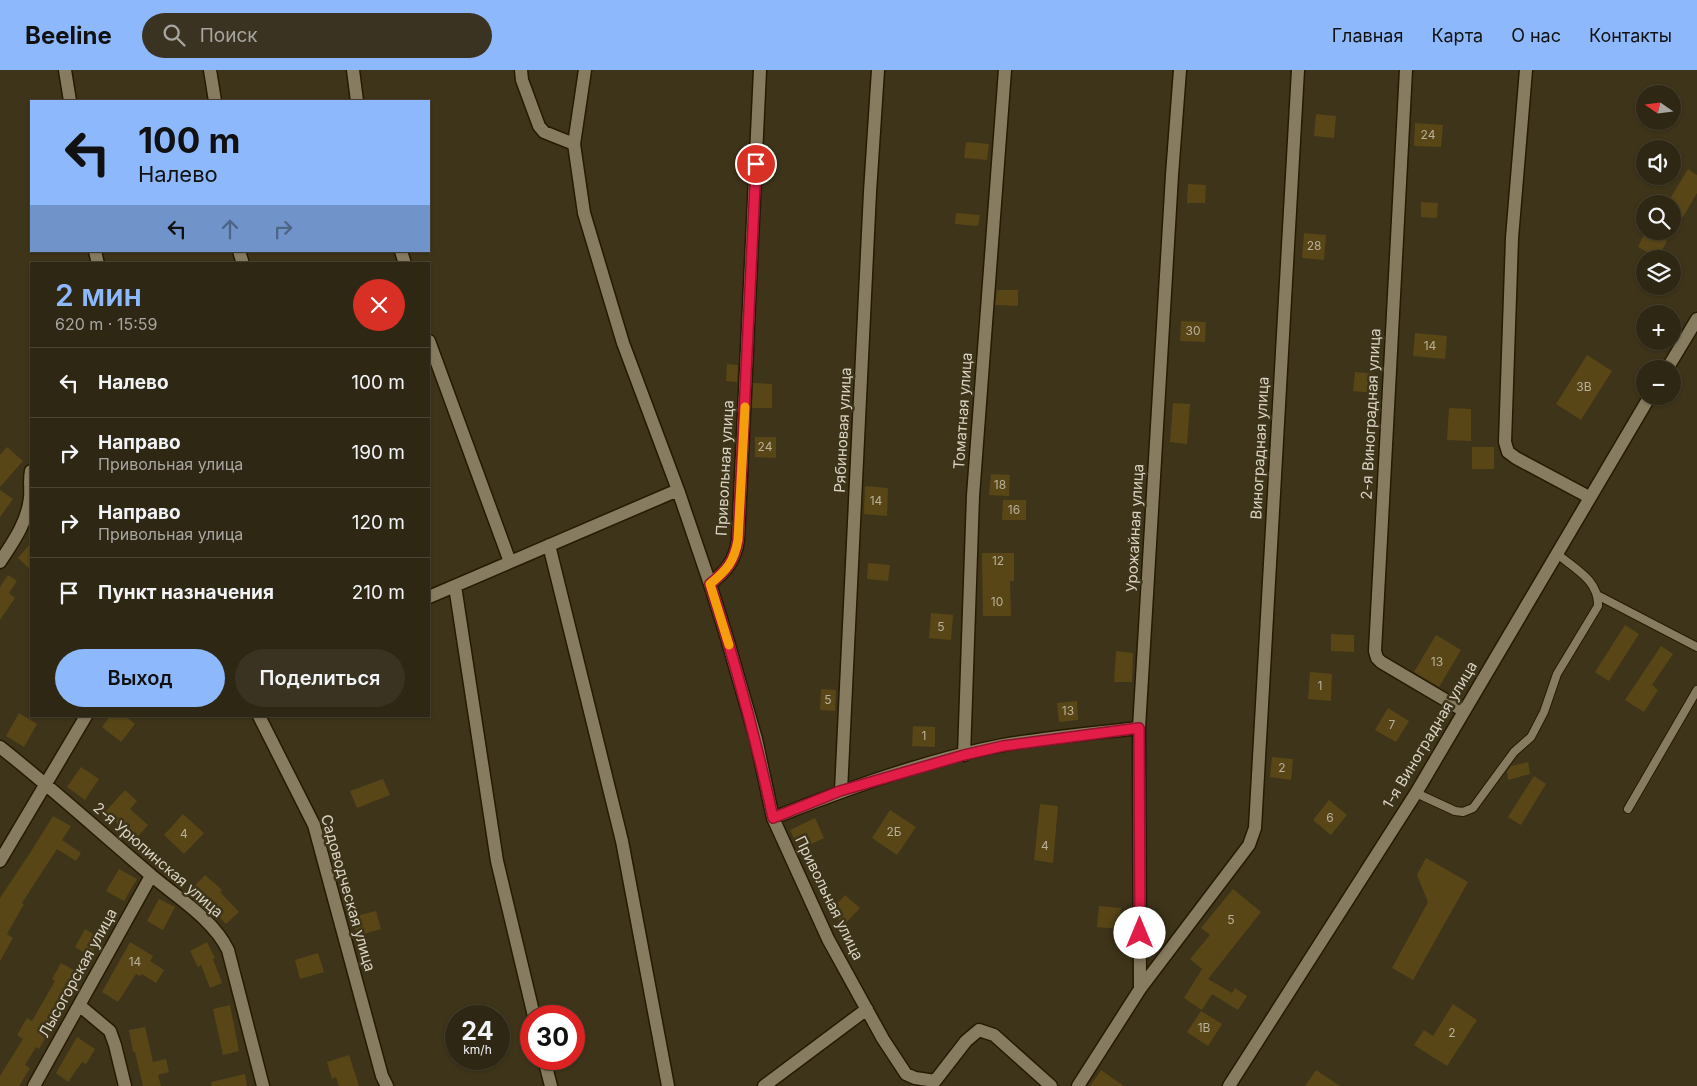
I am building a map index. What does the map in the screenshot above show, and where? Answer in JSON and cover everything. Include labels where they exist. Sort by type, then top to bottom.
[{"type":"street","points":[[65,70],[70,100]]},
{"type":"street","points":[[210,70],[214,100]]},
{"type":"street","points":[[353,70],[357,100]]},
{"type":"street","points":[[521,70],[522,80],[539,126],[544,132],[574,144]]},
{"type":"street","points":[[585,70],[574,144],[584,213],[617,324],[678,490],[710,584]]},
{"type":"street","name":"Привольная улица","points":[[760,70],[738,540],[736,554],[730,565],[710,584],[756,739],[773,818],[828,939],[906,1074],[934,1084],[966,1040],[979,1030],[994,1035],[1051,1086]]},
{"type":"street","name":"Рябиновая улица","points":[[840,791],[870,192],[878,70]]},
{"type":"street","name":"Томатная улица","points":[[964,755],[973,496],[1005,70]]},
{"type":"street","name":"Урожайная улица","points":[[1140,989],[1139,728],[1171,185],[1180,70]]},
{"type":"street","name":"Виноградная улица","points":[[1140,989],[1248,845],[1255,828],[1298,70]]},
{"type":"street","name":"2-я Виноградная улица","points":[[1406,70],[1375,651],[1377,658],[1381,662],[1464,711]]},
{"type":"street","points":[[1526,70],[1512,238],[1506,442],[1508,452],[1516,458],[1589,497]]},
{"type":"street","points":[[1672,360],[1697,319]]},
{"type":"street","points":[[430,344],[510,562]]},
{"type":"street","name":"1-я Виноградная улица","points":[[1228,1086],[1416,793],[1645,405]]},
{"type":"street","points":[[430,597],[678,490]]},
{"type":"street","points":[[0,562],[22,528],[30,496]]},
{"type":"street","points":[[549,546],[622,841],[668,1086]]},
{"type":"street","points":[[454,586],[497,861],[531,1005]]},
{"type":"street","points":[[0,861],[85,717]]},
{"type":"street","name":"Садоводческая улица","points":[[260,717],[314,825],[382,1076],[387,1086]]},
{"type":"street","points":[[773,818],[840,791],[964,755],[1003,746],[1139,728]]},
{"type":"street","name":"2-я Урюпинская улица","points":[[0,747],[46,783],[151,876],[209,924],[225,942],[263,1086]]},
{"type":"street","name":"Лысогорская улица","points":[[34,1086],[151,876]]},
{"type":"street","points":[[1078,1086],[1140,989]]},
{"type":"street","points":[[79,1005],[110,1031],[125,1086]]},
{"type":"street","points":[[764,1086],[867,1009]]},
{"type":"street","points":[[547,1070],[551,1086]]},
{"type":"lane","points":[[1416,793],[1455,811],[1463,812],[1474,808],[1514,752],[1531,737],[1544,712],[1557,674],[1598,606],[1599,596],[1591,581],[1556,554]]},
{"type":"lane","points":[[1599,596],[1697,647]]},
{"type":"lane","points":[[1628,809],[1697,690]]},
{"type":"building","points":[[1316,114],[1336,116],[1334,138],[1314,136]]},
{"type":"building","points":[[1415,123],[1443,125],[1441,147],[1414,146]]},
{"type":"building","points":[[966,142],[989,144],[987,160],[964,158]]},
{"type":"building","points":[[1688,169],[1697,175],[1697,193],[1683,217],[1681,216],[1681,195],[1672,195],[1678,185],[1681,185],[1681,181]]},
{"type":"building","points":[[1188,184],[1206,185],[1205,203],[1187,203]]},
{"type":"building","points":[[1421,202],[1438,203],[1437,218],[1421,217]]},
{"type":"building","points":[[956,213],[980,215],[978,226],[955,224]]},
{"type":"building","points":[[1304,233],[1326,235],[1324,260],[1302,258]]},
{"type":"building","points":[[1642,240],[1667,241],[1662,250],[1643,250],[1638,247]]},
{"type":"building","points":[[997,290],[1018,290],[1018,306],[995,305]]},
{"type":"building","points":[[1181,321],[1206,322],[1205,342],[1180,341]]},
{"type":"building","points":[[1415,333],[1447,336],[1445,359],[1413,356]]},
{"type":"building","points":[[1587,355],[1612,371],[1581,420],[1556,404]]},
{"type":"building","points":[[727,364],[738,365],[737,382],[726,381]]},
{"type":"building","points":[[1355,372],[1375,374],[1373,393],[1353,391]]},
{"type":"building","points":[[753,383],[772,384],[772,408],[752,408]]},
{"type":"building","points":[[1173,403],[1190,404],[1187,444],[1170,442]]},
{"type":"building","points":[[1449,408],[1471,409],[1471,441],[1447,440]]},
{"type":"building","points":[[755,437],[776,437],[776,458],[755,457]]},
{"type":"building","points":[[7,447],[23,461],[0,487],[0,455]]},
{"type":"building","points":[[1472,447],[1494,447],[1494,469],[1472,469]]},
{"type":"building","points":[[991,474],[1010,475],[1009,496],[989,495]]},
{"type":"building","points":[[865,486],[888,488],[887,516],[864,514]]},
{"type":"building","points":[[0,490],[13,499],[0,517]]},
{"type":"building","points":[[1003,500],[1026,500],[1026,520],[1002,520]]},
{"type":"building","points":[[30,544],[30,569],[18,558]]},
{"type":"building","points":[[982,553],[1014,553],[1014,581],[1010,581],[1011,616],[983,616]]},
{"type":"building","points":[[868,563],[890,565],[888,581],[867,579]]},
{"type":"building","points":[[8,575],[17,581],[9,593],[15,598],[0,620],[0,587]]},
{"type":"building","points":[[931,613],[953,615],[951,640],[929,638]]},
{"type":"building","points":[[1625,625],[1639,634],[1609,681],[1595,672]]},
{"type":"building","points":[[1331,634],[1354,635],[1354,652],[1331,651]]},
{"type":"building","points":[[1436,635],[1461,650],[1439,687],[1414,672]]},
{"type":"building","points":[[1661,646],[1673,654],[1652,685],[1658,690],[1644,712],[1625,700]]},
{"type":"building","points":[[1116,651],[1133,653],[1132,682],[1114,682]]},
{"type":"building","points":[[1310,672],[1332,674],[1331,701],[1308,699]]},
{"type":"building","points":[[821,689],[836,690],[835,711],[820,710]]},
{"type":"building","points":[[1077,701],[1078,720],[1059,722],[1057,703]]},
{"type":"building","points":[[1388,708],[1409,721],[1396,742],[1375,730]]},
{"type":"building","points":[[19,713],[37,724],[24,747],[6,736]]},
{"type":"building","points":[[109,717],[126,717],[135,724],[121,742],[102,727]]},
{"type":"building","points":[[913,726],[935,727],[935,747],[912,746]]},
{"type":"building","points":[[1272,757],[1293,759],[1291,780],[1270,777]]},
{"type":"building","points":[[1528,762],[1530,774],[1508,780],[1507,772],[1511,766]]},
{"type":"building","points":[[81,767],[99,779],[85,800],[67,787]]},
{"type":"building","points":[[1534,776],[1546,784],[1521,825],[1508,817]]},
{"type":"building","points":[[383,779],[390,795],[357,808],[350,791]]},
{"type":"building","points":[[125,790],[137,801],[130,809],[148,825],[134,841],[105,812]]},
{"type":"building","points":[[1329,800],[1347,815],[1331,835],[1313,820]]},
{"type":"building","points":[[1040,804],[1058,806],[1053,863],[1034,860]]},
{"type":"building","points":[[890,810],[916,827],[897,855],[872,838]]},
{"type":"building","points":[[183,814],[204,833],[184,854],[164,835]]},
{"type":"building","points":[[53,816],[71,826],[62,840],[81,853],[76,861],[57,849],[22,903],[24,904],[7,934],[13,938],[0,961],[0,898]]},
{"type":"building","points":[[815,818],[824,838],[799,850],[790,830]]},
{"type":"building","points":[[1426,858],[1468,882],[1413,980],[1392,968],[1428,902],[1417,875]]},
{"type":"building","points":[[119,869],[137,879],[124,901],[106,891]]},
{"type":"building","points":[[205,875],[222,890],[220,892],[239,912],[226,924],[212,909],[214,906],[193,888]]},
{"type":"building","points":[[1233,889],[1261,912],[1208,979],[1232,993],[1235,988],[1247,996],[1238,1010],[1212,994],[1202,1010],[1184,998],[1202,969],[1190,959],[1210,935],[1201,928]]},
{"type":"building","points":[[845,895],[860,908],[844,925],[830,911]]},
{"type":"building","points":[[159,899],[175,907],[163,930],[147,921]]},
{"type":"building","points":[[1099,906],[1121,908],[1119,929],[1097,927]]},
{"type":"building","points":[[376,911],[381,929],[357,936],[352,917]]},
{"type":"building","points":[[85,929],[100,938],[90,956],[75,947]]},
{"type":"building","points":[[130,942],[153,956],[150,961],[164,970],[156,983],[142,974],[140,976],[136,974],[118,1002],[102,992]]},
{"type":"building","points":[[207,942],[215,958],[213,959],[222,983],[210,988],[201,965],[198,967],[190,951]]},
{"type":"building","points":[[318,953],[324,972],[300,979],[295,960]]},
{"type":"building","points":[[61,963],[81,974],[39,1049],[36,1047],[25,1065],[30,1068],[19,1086],[0,1086],[0,1076],[23,1039],[17,1035],[27,1018],[32,1021],[55,981],[52,979]]},
{"type":"building","points":[[1453,1004],[1477,1020],[1447,1066],[1414,1045],[1424,1030],[1433,1036]]},
{"type":"building","points":[[230,1005],[239,1051],[223,1055],[213,1009]]},
{"type":"building","points":[[1201,1011],[1222,1024],[1208,1046],[1187,1032]]},
{"type":"building","points":[[145,1027],[153,1062],[166,1059],[169,1072],[158,1075],[161,1086],[143,1086],[135,1052],[133,1052],[129,1030]]},
{"type":"building","points":[[77,1037],[95,1049],[86,1064],[82,1062],[68,1082],[56,1073]]},
{"type":"building","points":[[349,1055],[359,1086],[339,1086],[336,1077],[332,1079],[327,1062]]},
{"type":"building","points":[[1101,1070],[1124,1086],[1090,1086]]},
{"type":"building","points":[[1316,1070],[1340,1086],[1305,1086]]},
{"type":"building","points":[[245,1074],[247,1086],[212,1086],[211,1082]]},
{"type":"slow traffic","points":[[729,645],[710,584],[730,565],[736,554],[745,407]]},
{"type":"route","points":[[756,164],[738,540],[736,554],[730,565],[710,584],[756,739],[773,818],[840,791],[964,755],[1003,746],[1139,728],[1140,933]]}]
